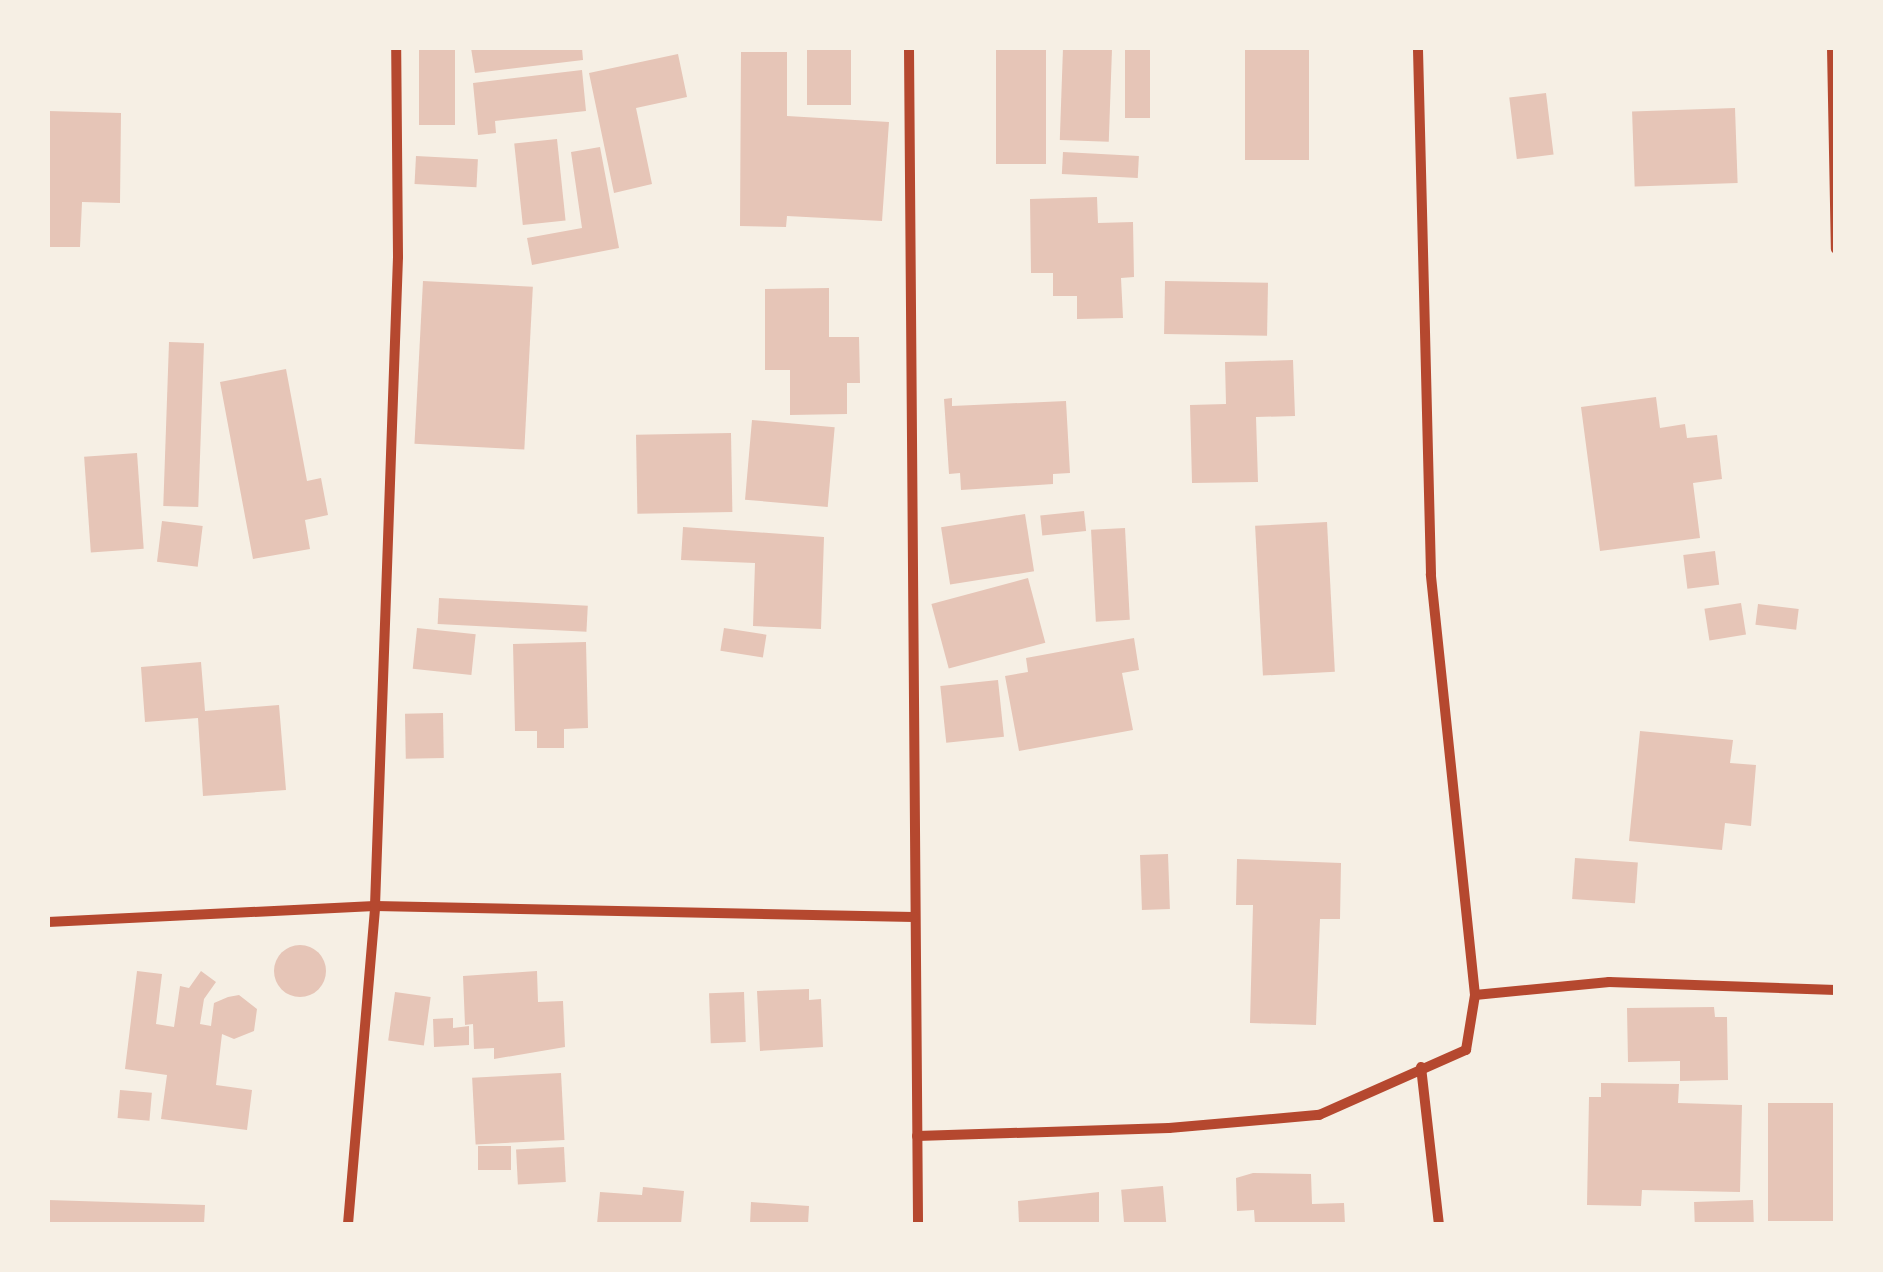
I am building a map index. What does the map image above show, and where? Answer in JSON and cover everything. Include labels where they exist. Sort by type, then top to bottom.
[{"type":"street","points":[[348,1224],[375,906],[398,258],[396,48]]},
{"type":"street","points":[[909,48],[918,1224]]},
{"type":"street","points":[[917,1136],[1169,1128],[1319,1115],[1466,1050],[1474,995],[1431,574],[1418,48]]},
{"type":"street","points":[[1832,48],[1836,249]]},
{"type":"street","points":[[48,922],[375,906],[914,917]]},
{"type":"street","points":[[1474,995],[1608,982],[1836,990]]},
{"type":"street","points":[[1421,1067],[1438,1224]]},
{"type":"building","points":[[419,48],[455,48],[455,125],[419,125]]},
{"type":"building","points":[[471,48],[582,48],[583,60],[475,73]]},
{"type":"building","points":[[807,48],[851,48],[851,105],[807,105]]},
{"type":"building","points":[[996,48],[1046,48],[1046,164],[996,164]]},
{"type":"building","points":[[1063,48],[1112,50],[1109,142],[1060,140]]},
{"type":"building","points":[[1125,48],[1150,48],[1150,118],[1125,118]]},
{"type":"building","points":[[1245,48],[1309,48],[1309,160],[1245,160]]},
{"type":"building","points":[[741,52],[787,52],[787,116],[889,122],[882,221],[787,216],[786,227],[740,226]]},
{"type":"building","points":[[678,54],[687,97],[636,108],[652,184],[614,193],[589,73]]},
{"type":"building","points":[[582,70],[586,111],[495,121],[496,133],[478,135],[473,83]]},
{"type":"building","points":[[1546,93],[1554,155],[1517,159],[1509,98]]},
{"type":"building","points":[[1735,108],[1738,183],[1635,187],[1632,112]]},
{"type":"building","points":[[48,111],[121,113],[120,203],[82,202],[80,247],[48,247]]},
{"type":"building","points":[[557,139],[566,221],[523,225],[514,143]]},
{"type":"building","points":[[600,147],[619,248],[532,265],[527,238],[582,228],[571,152]]},
{"type":"building","points":[[1063,152],[1139,156],[1138,178],[1062,174]]},
{"type":"building","points":[[416,156],[478,159],[476,187],[415,184]]},
{"type":"building","points":[[1097,197],[1098,223],[1133,222],[1134,277],[1121,278],[1123,318],[1077,319],[1077,296],[1053,296],[1053,273],[1031,273],[1030,199]]},
{"type":"building","points":[[423,281],[533,287],[524,450],[414,444]]},
{"type":"building","points":[[1165,281],[1268,283],[1267,336],[1164,334]]},
{"type":"building","points":[[829,288],[829,337],[859,337],[860,383],[847,383],[847,414],[790,415],[790,370],[765,370],[765,289]]},
{"type":"building","points":[[169,342],[204,343],[198,507],[163,506]]},
{"type":"building","points":[[1293,360],[1295,416],[1256,417],[1258,482],[1192,483],[1190,405],[1226,404],[1225,362]]},
{"type":"building","points":[[286,369],[307,481],[321,478],[328,515],[305,520],[310,549],[253,559],[220,382]]},
{"type":"building","points":[[1656,397],[1660,428],[1685,424],[1687,438],[1717,435],[1722,479],[1693,483],[1700,538],[1600,551],[1581,407]]},
{"type":"building","points":[[952,398],[952,406],[1066,401],[1070,473],[1053,474],[1053,484],[961,490],[960,473],[949,474],[944,399]]},
{"type":"building","points":[[752,420],[835,427],[828,507],[745,500]]},
{"type":"building","points":[[731,433],[732,512],[637,514],[636,435]]},
{"type":"building","points":[[137,453],[144,549],[91,552],[84,457]]},
{"type":"building","points":[[1084,511],[1086,531],[1042,535],[1040,516]]},
{"type":"building","points":[[1025,514],[1034,571],[950,585],[941,527]]},
{"type":"building","points":[[162,521],[203,526],[198,567],[157,562]]},
{"type":"building","points":[[1327,522],[1335,672],[1263,676],[1255,526]]},
{"type":"building","points":[[683,527],[824,537],[821,629],[753,626],[755,563],[681,560]]},
{"type":"building","points":[[1125,528],[1130,620],[1096,622],[1091,530]]},
{"type":"building","points":[[1715,551],[1719,585],[1687,589],[1683,555]]},
{"type":"building","points":[[1028,578],[1045,643],[949,669],[931,604]]},
{"type":"building","points":[[439,598],[588,606],[586,632],[438,624]]},
{"type":"building","points":[[1741,603],[1746,635],[1709,640],[1704,609]]},
{"type":"building","points":[[1758,604],[1799,609],[1796,630],[1755,625]]},
{"type":"building","points":[[417,628],[476,634],[471,675],[413,669]]},
{"type":"building","points":[[724,628],[766,635],[763,657],[720,651]]},
{"type":"building","points":[[1134,638],[1139,670],[1122,673],[1133,730],[1019,751],[1005,676],[1028,672],[1026,658]]},
{"type":"building","points":[[586,642],[588,728],[564,729],[564,748],[537,748],[537,731],[515,731],[513,644]]},
{"type":"building","points":[[201,662],[205,711],[279,705],[286,790],[203,796],[198,718],[145,722],[141,667]]},
{"type":"building","points":[[998,680],[1004,737],[946,743],[940,686]]},
{"type":"building","points":[[443,713],[444,758],[406,759],[405,714]]},
{"type":"building","points":[[1640,731],[1733,740],[1730,763],[1756,765],[1751,826],[1725,823],[1722,850],[1629,841]]},
{"type":"building","points":[[1168,854],[1170,909],[1142,910],[1140,855]]},
{"type":"building","points":[[1575,858],[1638,862],[1635,903],[1572,899]]},
{"type":"building","points":[[1237,859],[1341,863],[1340,919],[1320,919],[1316,1025],[1250,1023],[1253,905],[1236,905]]},
{"type":"building","points":[[300,945],[318,953],[326,971],[318,989],[300,997],[282,989],[274,971],[282,953]]},
{"type":"building","points":[[137,971],[162,974],[156,1024],[174,1027],[180,986],[189,988],[201,971],[216,982],[204,999],[200,1024],[211,1026],[214,1003],[228,997],[239,995],[257,1009],[254,1031],[234,1039],[222,1034],[216,1085],[252,1090],[247,1130],[161,1119],[167,1075],[125,1069]]},
{"type":"building","points":[[537,971],[538,1002],[563,1001],[565,1047],[494,1059],[494,1048],[474,1049],[473,1024],[465,1025],[463,976]]},
{"type":"building","points":[[809,989],[809,1000],[821,999],[823,1047],[760,1051],[757,991]]},
{"type":"building","points":[[395,992],[431,997],[424,1046],[388,1041]]},
{"type":"building","points":[[744,992],[746,1042],[711,1043],[709,993]]},
{"type":"building","points":[[1714,1007],[1715,1017],[1727,1017],[1728,1080],[1680,1081],[1680,1061],[1628,1062],[1627,1008]]},
{"type":"building","points":[[453,1018],[453,1028],[469,1026],[469,1045],[434,1047],[433,1019]]},
{"type":"building","points":[[561,1073],[565,1140],[476,1145],[472,1078]]},
{"type":"building","points":[[1601,1083],[1679,1084],[1678,1103],[1742,1105],[1740,1192],[1642,1190],[1641,1206],[1587,1205],[1589,1097],[1601,1097]]},
{"type":"building","points":[[120,1090],[152,1093],[149,1121],[118,1118]]},
{"type":"building","points":[[1768,1103],[1834,1103],[1834,1221],[1768,1221]]},
{"type":"building","points":[[478,1146],[511,1146],[511,1170],[478,1170]]},
{"type":"building","points":[[564,1147],[566,1182],[518,1184],[516,1150]]},
{"type":"building","points":[[1253,1173],[1311,1174],[1312,1204],[1344,1203],[1345,1224],[1255,1224],[1254,1210],[1237,1211],[1236,1178]]},
{"type":"building","points":[[1163,1186],[1166,1224],[1124,1224],[1121,1190]]},
{"type":"building","points":[[643,1187],[684,1191],[681,1224],[597,1224],[600,1192],[642,1195]]},
{"type":"building","points":[[1099,1192],[1099,1224],[1019,1224],[1018,1201]]},
{"type":"building","points":[[48,1200],[205,1205],[204,1224],[48,1224]]},
{"type":"building","points":[[1753,1200],[1754,1224],[1695,1224],[1694,1202]]},
{"type":"building","points":[[751,1202],[809,1206],[808,1224],[750,1224]]}]
